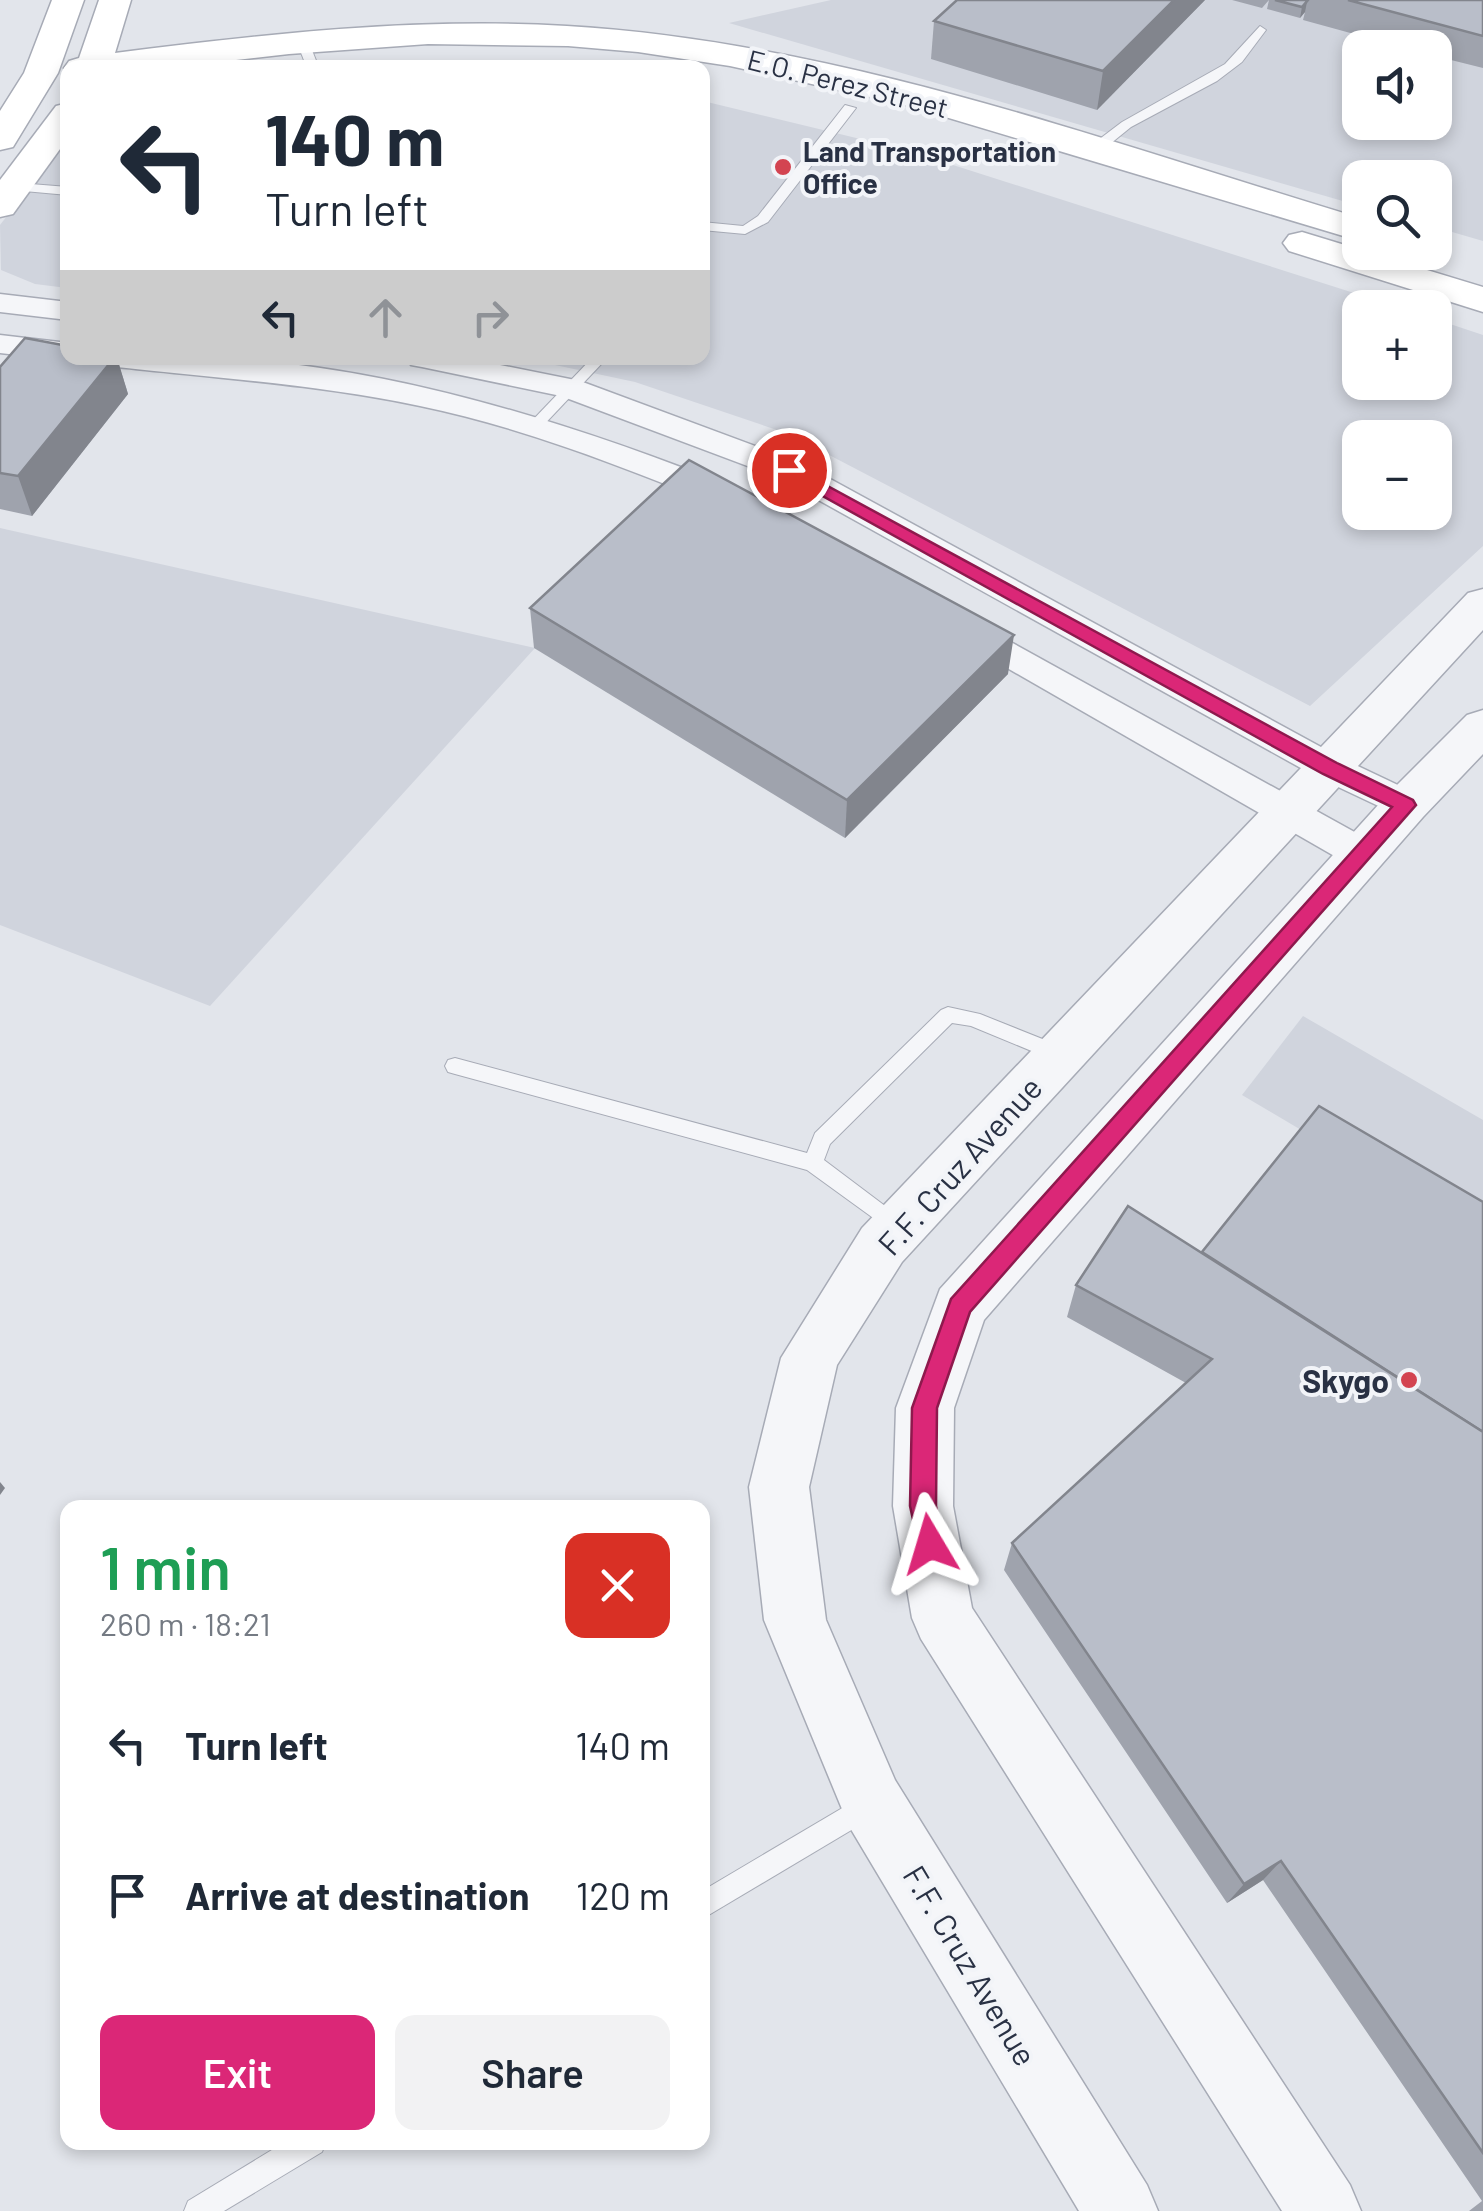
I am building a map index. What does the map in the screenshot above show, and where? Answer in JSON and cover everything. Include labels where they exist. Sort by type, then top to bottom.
[{"type":"main road","points":[[67,60],[68,0]]},
{"type":"main road","points":[[76,60],[114,0]]},
{"type":"main road","name":"E.O. Perez Street","points":[[305,60],[494,34],[633,41],[716,52],[876,86],[976,130],[1483,300]]},
{"type":"main road","name":"E.O. Perez Street","points":[[305,60],[512,60]]},
{"type":"main road","name":"E.O. Perez Street","points":[[710,78],[850,108],[1094,150],[1342,225]]},
{"type":"main road","points":[[0,139],[60,81]]},
{"type":"main road","points":[[9,196],[60,124]]},
{"type":"main road","points":[[1452,257],[1483,266]]},
{"type":"street","points":[[0,302],[60,310]]},
{"type":"street","points":[[0,344],[60,351]]},
{"type":"street","points":[[179,365],[356,385],[424,398],[632,458],[763,514]]},
{"type":"street","points":[[456,365],[569,388],[789,470],[1330,768],[1385,830]]},
{"type":"street","name":"F.F. Cruz Avenue","points":[[1121,2211],[872,1804],[796,1620],[779,1487],[810,1358],[882,1245],[1483,603]]},
{"type":"street","points":[[932,610],[1288,813],[1385,830]]},
{"type":"street","points":[[1324,2211],[943,1618],[923,1506],[925,1408],[960,1306],[1385,830],[1483,726]]},
{"type":"lane","points":[[1094,150],[1120,125],[1202,85],[1233,64],[1260,30]]},
{"type":"lane","points":[[710,227],[745,230],[764,219],[850,108]]},
{"type":"lane","points":[[9,196],[60,191]]},
{"type":"lane","points":[[532,428],[593,365]]},
{"type":"lane","points":[[813,1163],[822,1139],[948,1015],[973,1019],[1060,1055]]},
{"type":"lane","points":[[456,1066],[813,1163],[898,1227]]},
{"type":"lane","points":[[710,1901],[872,1804]]},
{"type":"lane","points":[[198,2211],[299,2150]]},
{"type":"shaded area","points":[[831,0],[1483,0],[1483,241],[1452,232],[1452,160],[1342,160],[1342,201],[729,23]]},
{"type":"shaded area","points":[[710,103],[906,150],[1345,290],[1342,400],[1452,400],[1452,325],[1483,335],[1483,546],[1310,706],[789,434],[635,382],[555,365],[710,365]]},
{"type":"shaded area","points":[[60,148],[60,287],[35,284],[1,270],[0,225]]},
{"type":"shaded area","points":[[0,528],[535,648],[210,1006],[0,925]]},
{"type":"shaded area","points":[[1303,1016],[1483,1120],[1483,1238],[1242,1095]]},
{"type":"building","points":[[957,0],[1174,0],[1103,71],[934,21]]},
{"type":"building","points":[[1275,0],[1308,0],[1302,7]]},
{"type":"building","points":[[1348,0],[1483,0],[1483,36]]},
{"type":"building","points":[[25,338],[60,345],[60,365],[108,365],[18,476],[0,473],[0,367]]},
{"type":"building","points":[[689,460],[1014,635],[847,800],[530,608]]},
{"type":"building","name":"Skygo","points":[[1319,1106],[1483,1202],[1483,1432],[1202,1252]]},
{"type":"building","points":[[1128,1206],[1483,1432],[1483,2153],[1281,1861],[1244,1884],[1012,1543],[1212,1359],[1076,1285]]},
{"type":"place","name":"Land Transportation Office","points":[[783,167]]},
{"type":"place","name":"Skygo","points":[[1409,1380]]},
{"type":"route","points":[[789,470],[1330,768],[1406,805],[960,1306],[925,1408],[923,1506],[930,1544]]}]
